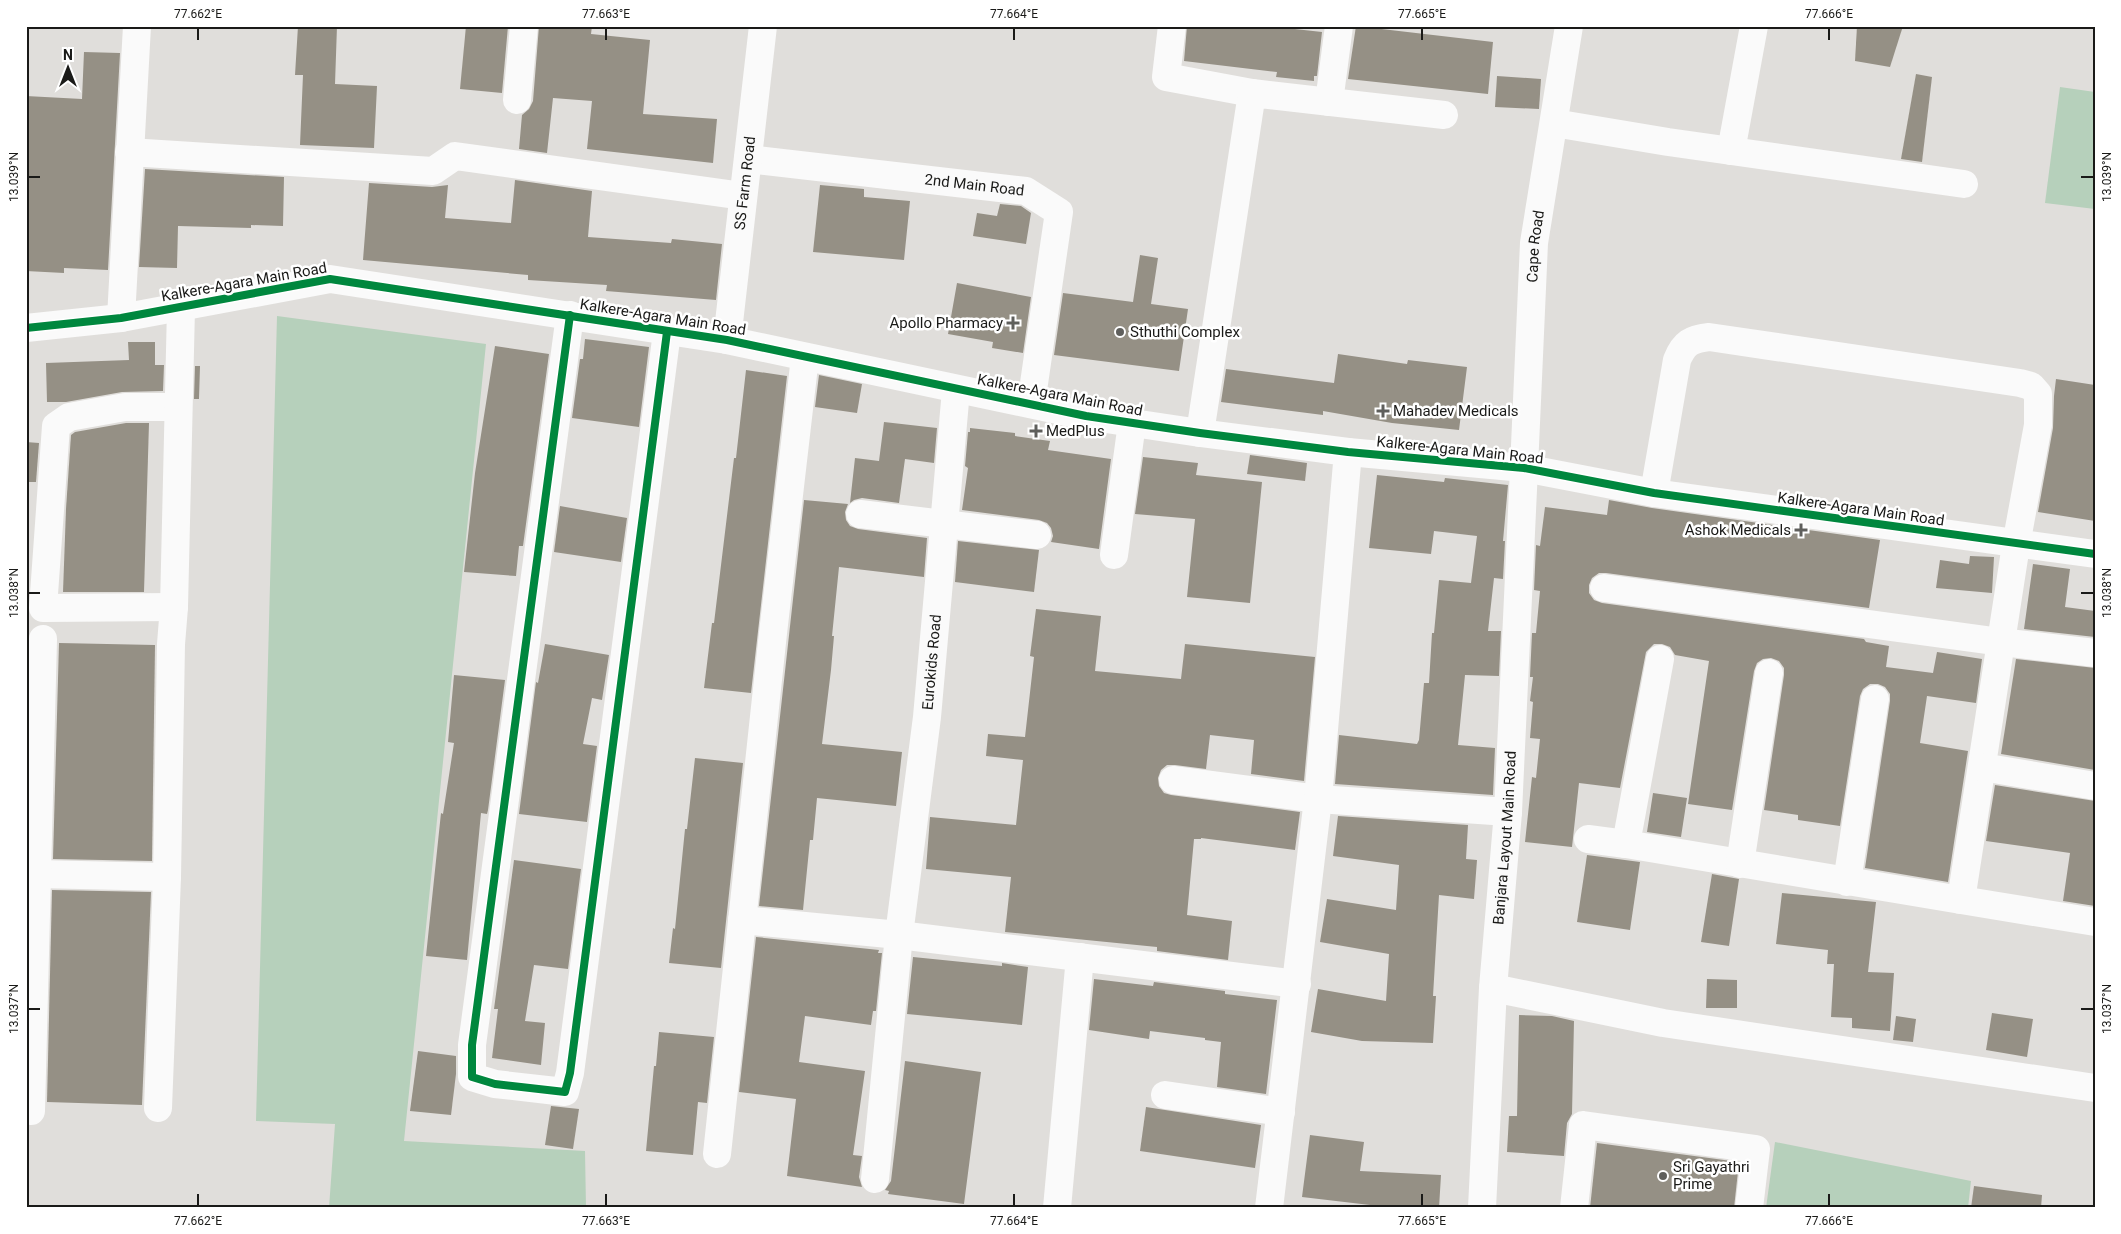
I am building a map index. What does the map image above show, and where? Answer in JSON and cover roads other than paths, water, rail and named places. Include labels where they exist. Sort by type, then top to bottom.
[{"type":"street","points":[[121,318],[127,236],[129,152],[137,26]]},
{"type":"street","points":[[517,100],[524,26]]},
{"type":"street","name":"SS Farm Road","points":[[727,340],[763,26]]},
{"type":"street","points":[[1172,26],[1166,77],[1252,93],[1444,115]]},
{"type":"street","points":[[1329,102],[1339,26]]},
{"type":"street","name":"Cape Road","points":[[1524,468],[1534,242],[1569,26]]},
{"type":"street","points":[[1731,152],[1754,26]]},
{"type":"street","points":[[1200,434],[1252,93]]},
{"type":"street","points":[[1554,123],[1731,152],[1964,184]]},
{"type":"street","points":[[129,152],[433,171],[455,156],[743,196]]},
{"type":"street","name":"2nd Main Road","points":[[748,159],[1026,190],[1059,212],[1031,404]]},
{"type":"street","name":"Kalkere-Agara Main Road","points":[[26,328],[121,318],[330,279],[727,340],[956,390],[1200,434],[1348,452],[1524,468],[1654,493],[2016,545],[2095,554]]},
{"type":"street","points":[[158,1108],[167,877],[171,644],[174,607],[181,308]]},
{"type":"street","points":[[570,315],[472,1045],[472,1077],[495,1084],[565,1092],[574,1044],[667,332]]},
{"type":"street","points":[[1654,493],[1677,360],[1682,348],[1698,339],[1719,339],[2010,381],[2031,386],[2038,394],[2038,425],[2016,545],[1961,900]]},
{"type":"street","points":[[717,1154],[773,633],[805,357]]},
{"type":"street","name":"Eurokids Road","points":[[875,1179],[900,935],[927,717],[956,390]]},
{"type":"street","points":[[174,607],[43,608],[56,426],[69,417],[125,407],[178,407]]},
{"type":"street","points":[[1114,554],[1132,423]]},
{"type":"street","points":[[1270,1208],[1318,799],[1348,452]]},
{"type":"street","name":"Banjara Layout Main Road","points":[[1482,1208],[1493,988],[1508,812],[1524,468]]},
{"type":"street","points":[[860,514],[1037,535]]},
{"type":"street","points":[[1604,588],[2095,653]]},
{"type":"street","points":[[31,1111],[43,638]]},
{"type":"street","points":[[1626,844],[1660,659]]},
{"type":"street","points":[[1740,864],[1769,674]]},
{"type":"street","points":[[1847,882],[1875,699]]},
{"type":"street","points":[[1982,767],[2095,786]]},
{"type":"street","points":[[1173,780],[1318,799],[1508,812]]},
{"type":"street","points":[[1588,839],[2095,922]]},
{"type":"street","points":[[37,874],[167,877]]},
{"type":"street","points":[[742,920],[900,935],[1297,984]]},
{"type":"street","points":[[1057,1208],[1080,957]]},
{"type":"street","points":[[1493,988],[1663,1023],[2095,1088]]},
{"type":"street","points":[[1165,1095],[1281,1112]]},
{"type":"street","points":[[1574,1208],[1583,1125],[1756,1149],[1749,1208]]},
{"type":"place","name":"Apollo Pharmacy","points":[[1013,323]]},
{"type":"place","name":"Sthuthi Complex","points":[[1120,332]]},
{"type":"place","name":"Mahadev Medicals","points":[[1383,411]]},
{"type":"place","name":"MedPlus","points":[[1036,431]]},
{"type":"place","name":"Ashok Medicals","points":[[1801,530]]},
{"type":"place","name":"Sri Gayathri Prime","points":[[1663,1176]]}]
